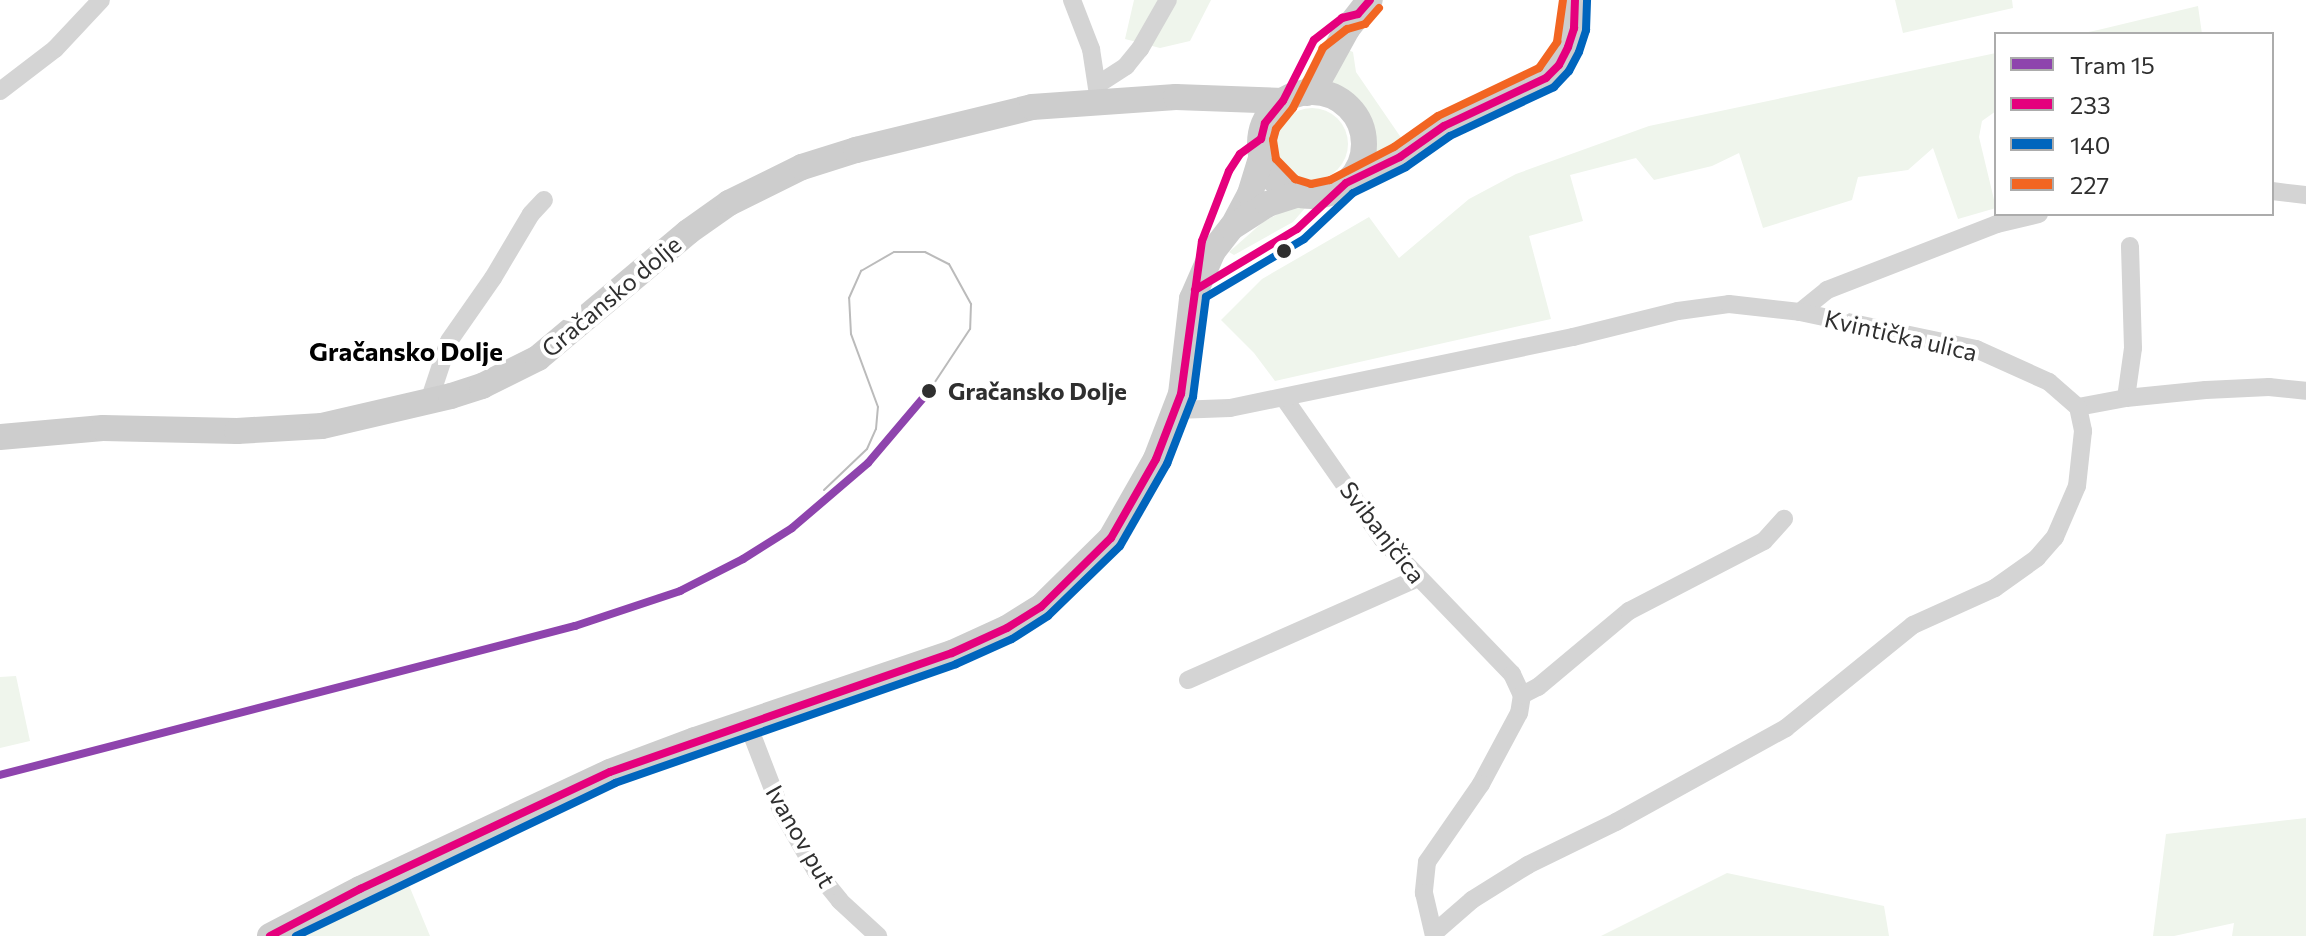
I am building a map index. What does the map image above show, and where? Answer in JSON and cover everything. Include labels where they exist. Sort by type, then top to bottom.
[{"type":"main road","points":[[270,936],[360,889],[610,772],[961,649],[1041,607],[1071,582],[1124,520],[1156,459],[1176,410],[1195,290],[1213,251],[1232,227],[1250,194],[1271,113],[1319,80],[1347,29],[1370,0]]},
{"type":"main road","points":[[1232,227],[1268,204],[1298,194],[1323,195],[1400,157],[1444,126],[1546,78],[1559,65],[1568,47],[1574,28],[1575,0]]},
{"type":"main road","name":"Gračansko dolje","points":[[0,437],[103,428],[237,431],[322,426],[429,401],[482,386],[538,358],[688,232],[729,203],[778,178],[856,150],[1098,93],[1208,98],[1295,97]]},
{"type":"main road","points":[[1295,97],[1341,101],[1360,123],[1364,146],[1362,159],[1346,183]]},
{"type":"main road","name":"Gračansko dolje","points":[[1208,98],[1247,117],[1261,147]]},
{"type":"main road","points":[[1261,147],[1270,174],[1298,194]]},
{"type":"street","points":[[0,91],[55,49],[101,0]]},
{"type":"street","points":[[1072,0],[1091,49],[1098,93]]},
{"type":"street","points":[[1098,93],[1140,49],[1168,0]]},
{"type":"street","points":[[2274,191],[2306,195]]},
{"type":"street","points":[[429,401],[449,341],[493,278],[531,214],[544,200]]},
{"type":"street","points":[[1800,312],[1827,290],[1997,224],[2031,216]]},
{"type":"street","points":[[2126,398],[2133,348],[2130,246]]},
{"type":"street","name":"Kvintička ulica","points":[[1176,410],[1230,408],[1284,398],[1573,337],[1678,311],[1729,304],[1800,312],[1976,349],[2049,382],[2078,407]]},
{"type":"street","points":[[1784,519],[1764,541],[1629,611],[1538,687],[1522,695],[1519,713],[1481,784],[1427,862],[1424,893],[1434,935],[1472,900],[1528,865],[1616,822],[1786,728],[1913,625],[1995,588],[2037,558],[2055,537],[2077,486],[2083,431],[2078,407],[2126,398],[2269,387],[2306,391]]},
{"type":"street","name":"Svibanjčica","points":[[1284,398],[1383,540],[1416,579],[1512,674],[1522,695]]},
{"type":"street","points":[[1188,680],[1416,579]]},
{"type":"street","name":"Ivanov put","points":[[747,722],[781,810],[816,871],[840,901],[878,936]]},
{"type":"shaded area","points":[[1134,0],[1211,0],[1190,41],[1160,48],[1125,39]]},
{"type":"shaded area","points":[[1895,0],[2012,0],[2013,8],[1903,33]]},
{"type":"shaded area","points":[[2198,6],[2202,32],[2088,32]]},
{"type":"shaded area","points":[[1346,49],[1353,52],[1356,72],[1404,142],[1373,161],[1369,116],[1349,92],[1332,84]]},
{"type":"shaded area","points":[[1994,53],[1994,112],[1982,121],[1979,137],[1994,209],[1958,219],[1933,148],[1908,170],[1858,177],[1852,200],[1763,228],[1739,153],[1712,166],[1654,180],[1636,158],[1570,175],[1583,221],[1529,236],[1551,319],[1275,381],[1254,353],[1221,320],[1262,279],[1369,217],[1399,258],[1469,199],[1516,174],[1649,126]]},
{"type":"shaded area","points":[[1319,108],[1338,118],[1346,130],[1346,158],[1338,170],[1326,178],[1305,180],[1286,170],[1278,158],[1276,137],[1286,118],[1298,110]]},
{"type":"shaded area","points":[[1295,205],[1306,207],[1293,222],[1234,255],[1229,252],[1263,222]]},
{"type":"shaded area","points":[[16,676],[30,741],[0,748],[0,677]]},
{"type":"shaded area","points":[[2306,818],[2306,936],[2232,936],[2234,923],[2174,936],[2153,936],[2166,834]]},
{"type":"shaded area","points":[[1727,873],[1884,906],[1889,936],[1601,936]]},
{"type":"shaded area","points":[[408,883],[430,936],[305,936]]},
{"type":"tram line","points":[[824,490],[867,449],[876,429],[878,407],[851,334],[849,298],[861,271],[894,252],[925,252],[949,264],[971,304],[970,329],[929,391]]},
{"type":"tram line","name":"15","points":[[0,775],[575,626],[680,591],[743,559],[792,528],[868,463],[929,391]]},
{"type":"transit line","name":"233","points":[[270,936],[360,889],[610,772],[952,653],[1007,628],[1041,607],[1111,538],[1156,459],[1181,394],[1202,241],[1229,171],[1240,154],[1261,139],[1265,123],[1283,101],[1314,40],[1342,18],[1358,14],[1370,0]]},
{"type":"transit line","name":"227","points":[[1379,8],[1365,24],[1347,29],[1323,48],[1293,108],[1276,129],[1273,140],[1276,159],[1295,179],[1311,184],[1330,180],[1394,147],[1438,116],[1539,68],[1557,42],[1563,0]]},
{"type":"transit line","name":"233","points":[[1195,290],[1297,229],[1346,183],[1400,157],[1444,126],[1546,78],[1559,65],[1568,47],[1574,28],[1575,0]]},
{"type":"transit line","name":"140","points":[[296,936],[615,783],[956,664],[1012,639],[1048,616],[1120,546],[1167,464],[1193,397],[1206,297],[1304,239],[1353,193],[1406,167],[1450,136],[1554,87],[1569,71],[1579,52],[1586,30],[1587,0]]},
{"type":"place","name":"Gračansko Dolje","points":[[929,391]]},
{"type":"district","name":"Gračansko Dolje","points":[[406,351]]}]
